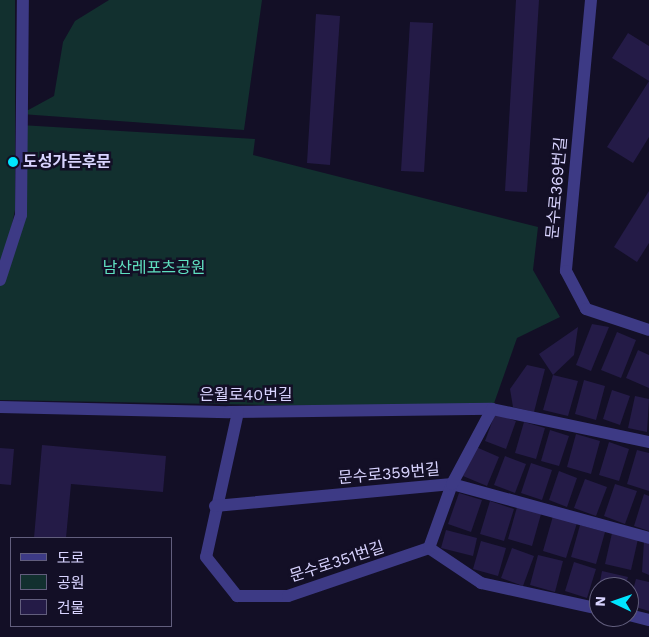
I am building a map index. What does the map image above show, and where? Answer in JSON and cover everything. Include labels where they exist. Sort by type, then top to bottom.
[{"type":"street","points":[[0,280],[21,215],[23,0]]},
{"type":"street","name":"문수로369번길","points":[[590,0],[566,270],[586,309],[649,330]]},
{"type":"street","name":"은월로40번길","points":[[0,407],[238,412],[492,409],[649,442]]},
{"type":"street","points":[[492,409],[452,484],[429,548],[481,583],[589,607]]},
{"type":"street","name":"문수로351번길","points":[[238,412],[215,506],[206,557],[237,596],[288,596],[429,548]]},
{"type":"street","name":"문수로359번길","points":[[215,506],[452,484],[649,538]]},
{"type":"green space","name":"남산레포츠공원","points":[[0,0],[15,0],[15,210],[2,272],[21,215],[20,125],[255,139],[253,155],[538,227],[533,270],[560,317],[517,338],[492,409],[0,400]]},
{"type":"green space","points":[[109,0],[262,0],[244,130],[21,114],[54,96],[63,42],[75,21]]},
{"type":"building","points":[[516,0],[539,0],[527,192],[505,191]]},
{"type":"building","points":[[316,14],[340,16],[330,165],[307,163]]},
{"type":"building","points":[[410,22],[433,23],[424,172],[401,171]]},
{"type":"building","points":[[628,33],[649,46],[649,81],[612,58]]},
{"type":"building","points":[[649,81],[649,137],[633,163],[607,147]]},
{"type":"building","points":[[649,191],[649,243],[637,262],[614,247]]},
{"type":"building","points":[[592,324],[609,327],[591,371],[576,365]]},
{"type":"building","points":[[578,327],[574,355],[553,375],[539,354]]},
{"type":"building","points":[[617,332],[636,340],[621,378],[601,370]]},
{"type":"building","points":[[638,350],[649,355],[649,388],[626,378]]},
{"type":"building","points":[[527,365],[545,369],[534,412],[513,407],[510,389]]},
{"type":"building","points":[[553,375],[578,381],[568,416],[543,410]]},
{"type":"building","points":[[584,380],[605,386],[596,420],[575,414]]},
{"type":"building","points":[[612,390],[630,396],[620,425],[603,419]]},
{"type":"building","points":[[635,396],[649,399],[647,432],[628,428]]},
{"type":"building","points":[[495,414],[516,421],[506,449],[485,441]]},
{"type":"building","points":[[524,422],[545,428],[536,459],[515,453]]},
{"type":"building","points":[[550,430],[569,436],[559,466],[541,461]]},
{"type":"building","points":[[576,434],[600,441],[591,474],[567,467]]},
{"type":"building","points":[[609,442],[629,449],[619,481],[599,475]]},
{"type":"building","points":[[42,445],[166,456],[163,492],[71,484],[66,537],[34,537]]},
{"type":"building","points":[[476,447],[499,457],[487,486],[463,476]]},
{"type":"building","points":[[0,448],[14,449],[11,485],[0,484]]},
{"type":"building","points":[[637,450],[649,453],[649,491],[627,484]]},
{"type":"building","points":[[505,456],[526,464],[515,493],[494,485]]},
{"type":"building","points":[[531,463],[552,470],[542,500],[521,493]]},
{"type":"building","points":[[559,471],[577,478],[567,507],[549,500]]},
{"type":"building","points":[[585,479],[607,487],[596,516],[574,508]]},
{"type":"building","points":[[615,484],[637,491],[625,524],[604,516]]},
{"type":"building","points":[[459,493],[482,500],[471,532],[448,524]]},
{"type":"building","points":[[644,494],[649,496],[649,531],[634,526]]},
{"type":"building","points":[[490,501],[514,509],[504,541],[480,534]]},
{"type":"building","points":[[517,507],[541,514],[532,546],[508,539]]},
{"type":"building","points":[[553,516],[577,523],[566,558],[543,551]]},
{"type":"building","points":[[580,525],[605,532],[596,564],[571,557]]},
{"type":"building","points":[[446,530],[477,538],[473,556],[441,548]]},
{"type":"building","points":[[612,533],[638,539],[631,570],[605,564]]},
{"type":"building","points":[[481,541],[506,548],[498,576],[473,569]]},
{"type":"building","points":[[644,541],[649,543],[649,575],[642,572]]},
{"type":"building","points":[[512,548],[534,556],[523,586],[501,578]]},
{"type":"building","points":[[538,555],[563,561],[555,592],[530,585]]},
{"type":"building","points":[[574,562],[596,569],[594,577],[589,577],[587,598],[565,591]]},
{"type":"building","points":[[602,571],[628,577],[601,577]]},
{"type":"building","points":[[639,580],[649,582],[649,611],[639,608]]},
{"type":"place","name":"도성가든후문","points":[[13,162]]}]
